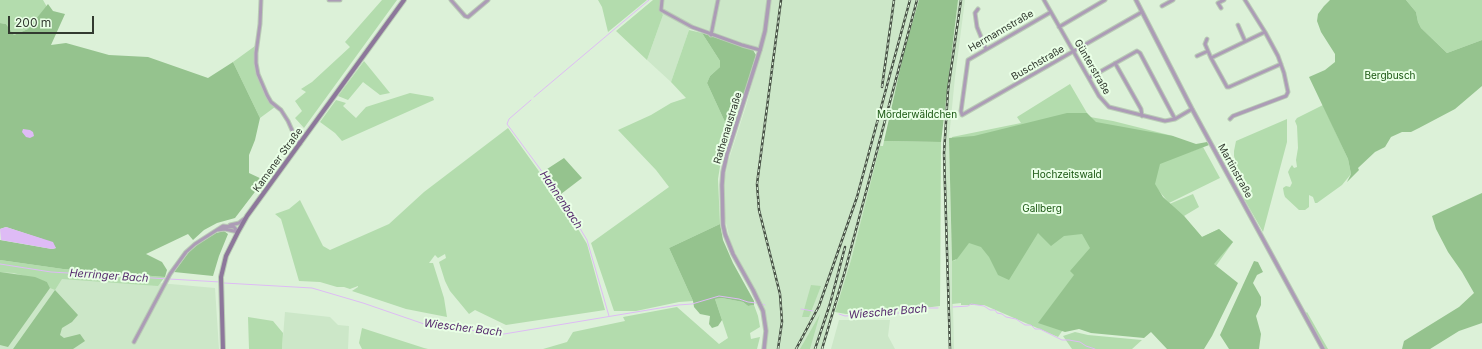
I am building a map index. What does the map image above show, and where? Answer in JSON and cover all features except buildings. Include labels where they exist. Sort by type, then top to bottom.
[{"type":"main road","name":"Kamener Straße","points":[[223,349],[220,277],[226,256],[238,232],[247,216],[404,0]]},
{"type":"street","points":[[261,0],[260,24],[256,52],[258,74],[271,102],[281,110],[300,144]]},
{"type":"street","points":[[329,0],[340,0]]},
{"type":"street","points":[[451,0],[465,16],[468,17],[488,0]]},
{"type":"street","points":[[662,0],[661,10],[692,27],[711,35],[760,50]]},
{"type":"street","points":[[711,35],[718,0]]},
{"type":"street","name":"Rathenaustraße","points":[[764,349],[766,330],[764,316],[753,290],[735,260],[727,242],[723,225],[722,190],[723,172],[727,154],[760,50],[769,0]]},
{"type":"street","name":"Günterstraße","points":[[1044,0],[1102,100],[1109,107],[1165,121],[1175,119],[1192,110]]},
{"type":"street","points":[[1059,27],[1105,0]]},
{"type":"street","name":"Martinstraße","points":[[1136,0],[1192,110],[1323,349]]},
{"type":"street","points":[[1162,6],[1173,0]]},
{"type":"street","points":[[1221,8],[1218,1],[1224,0]]},
{"type":"street","points":[[1230,119],[1233,116],[1287,95],[1288,88],[1281,64],[1265,32],[1246,0]]},
{"type":"street","points":[[978,9],[975,13],[976,22],[986,49]]},
{"type":"street","name":"Hermannstraße","points":[[964,116],[961,115],[961,111],[968,61],[970,58],[1051,12]]},
{"type":"street","name":"Buschstraße","points":[[964,116],[1142,12]]},
{"type":"street","points":[[1238,25],[1245,41]]},
{"type":"street","points":[[1211,58],[1265,32]]},
{"type":"street","points":[[1207,39],[1205,44],[1227,87],[1281,64]]},
{"type":"street","points":[[1089,78],[1137,51],[1140,53],[1175,119]]},
{"type":"street","points":[[1197,56],[1208,51]]},
{"type":"street","points":[[1115,63],[1141,109],[1142,116]]},
{"type":"street","points":[[134,342],[170,274],[186,252],[195,244],[217,230],[239,223],[247,216]]},
{"type":"street","points":[[226,226],[234,227],[238,232]]},
{"type":"street","points":[[217,230],[225,229],[238,232]]},
{"type":"shaded area","points":[[663,0],[919,0],[851,260],[823,349],[766,349],[768,330],[765,311],[731,244],[725,219],[723,187],[728,162],[746,106],[762,48],[707,33],[692,25],[671,82],[647,60],[663,15]]},
{"type":"shaded area","points":[[958,0],[965,0],[949,138],[954,349],[949,349],[943,178],[944,137]]},
{"type":"shaded area","points":[[23,129],[30,130],[33,132],[34,136],[30,138],[26,137],[22,132]]},
{"type":"shaded area","points":[[6,227],[53,242],[56,248],[52,249],[1,240],[0,229]]},
{"type":"shaded area","points":[[0,261],[148,282],[215,288],[219,349],[0,349]]},
{"type":"shaded area","points":[[285,312],[330,317],[338,325],[349,326],[348,349],[282,349]]},
{"type":"shaded area","points":[[839,320],[890,320],[888,336],[895,349],[831,349]]},
{"type":"green space","points":[[0,0],[43,0],[47,7],[28,29],[14,35],[6,24],[0,23]]},
{"type":"green space","points":[[382,0],[397,0],[304,128],[295,118],[302,111],[295,101],[306,92],[301,89],[312,82],[350,47],[345,42]]},
{"type":"green space","points":[[598,0],[647,0],[608,32],[602,7]]},
{"type":"green space","points":[[653,0],[661,0],[659,8],[663,15],[647,60],[616,31]]},
{"type":"green space","name":"Mörderwäldchen","points":[[919,0],[958,0],[941,142],[884,141],[904,52]]},
{"type":"green space","name":"Bergbusch","points":[[1330,0],[1406,0],[1416,12],[1421,28],[1447,53],[1482,40],[1482,86],[1455,109],[1411,132],[1402,132],[1391,137],[1385,147],[1375,152],[1358,168],[1359,170],[1347,182],[1351,174],[1348,159],[1309,77],[1325,70],[1335,62],[1335,54],[1321,32],[1317,21],[1318,14]]},
{"type":"green space","points":[[1406,0],[1482,0],[1482,40],[1447,53],[1421,28],[1416,12]]},
{"type":"green space","points":[[48,4],[53,11],[65,14],[51,45],[66,43],[109,55],[148,57],[208,78],[233,62],[260,118],[255,140],[249,155],[249,173],[264,180],[235,218],[217,223],[204,230],[193,240],[188,234],[146,254],[162,262],[167,270],[165,277],[63,269],[0,260],[0,240],[52,249],[56,248],[42,239],[6,227],[0,229],[0,23],[6,24],[14,35],[28,29]]},
{"type":"green space","points":[[689,30],[702,33],[720,61],[720,67],[710,76],[707,83],[730,133],[721,160],[718,179],[720,224],[669,248],[693,301],[679,302],[636,311],[614,311],[591,243],[669,187],[656,170],[618,130],[651,115],[671,103],[686,98],[671,82]]},
{"type":"green space","points":[[702,33],[753,50],[756,55],[733,130],[730,133],[707,83],[710,76],[720,67],[720,61]]},
{"type":"green space","points":[[255,46],[254,63],[257,73],[265,95],[275,107],[260,118],[233,62]]},
{"type":"green space","points":[[364,61],[390,93],[380,95],[363,82],[348,100],[338,96]]},
{"type":"green space","name":"Hochzeitswald","points":[[1070,84],[1087,113],[1067,113],[1113,121],[1173,136],[1184,154],[1203,147],[1220,178],[1169,203],[1145,174],[1167,205],[1193,194],[1199,207],[1184,216],[1202,237],[1219,229],[1233,242],[1180,312],[1090,291],[1058,337],[984,305],[961,305],[961,303],[952,304],[952,261],[956,260],[952,137],[1021,123],[1017,117]]},
{"type":"green space","points":[[410,93],[433,97],[434,100],[342,141],[335,133],[320,122],[336,100],[346,103],[343,106],[356,118],[366,107]]},
{"type":"green space","points":[[1323,105],[1348,159],[1351,174],[1342,185],[1317,203],[1315,203],[1313,197],[1309,195],[1309,207],[1305,210],[1299,210],[1285,197],[1283,188],[1286,186],[1290,187],[1292,183],[1288,172],[1292,165],[1294,168],[1297,167],[1296,160],[1298,148],[1297,126],[1295,121],[1297,118]]},
{"type":"green space","name":"Hochzeitswald","points":[[1067,113],[1087,113],[1096,122],[1173,136],[1196,144],[1207,142],[1209,145],[1160,164],[1155,184],[1163,197],[1184,216],[1202,237],[1219,229],[1233,242],[1214,264],[1238,283],[1204,349],[1167,349],[1151,332],[1144,338],[1091,333],[1079,329],[1065,332],[1038,323],[1074,275],[1070,271],[1090,248],[1082,234],[1064,236],[1051,246],[1038,233],[1009,280],[998,275],[989,257],[981,247],[969,243],[957,259],[952,261],[949,138],[974,136]]},
{"type":"green space","points":[[1287,119],[1287,142],[1263,232],[1243,197],[1250,192],[1237,167],[1234,156],[1236,141]]},
{"type":"green space","points":[[508,128],[568,212],[587,244],[605,310],[506,325],[475,310],[469,314],[450,291],[445,281],[439,262],[446,258],[445,254],[438,258],[435,255],[429,263],[433,263],[444,298],[447,317],[406,309],[352,291],[358,286],[350,289],[320,282],[299,281],[281,219],[275,214],[289,209],[300,200],[323,246],[330,250],[389,224],[424,192]]},
{"type":"green space","points":[[884,141],[941,142],[940,306],[899,311],[846,314],[835,312],[851,260],[880,146],[883,146]]},
{"type":"green space","points":[[564,158],[582,178],[561,194],[544,171]]},
{"type":"green space","points":[[1482,193],[1482,323],[1459,331],[1430,349],[1402,349],[1404,341],[1459,307],[1474,293],[1448,252],[1436,229],[1432,216]]},
{"type":"green space","points":[[720,224],[723,240],[733,263],[754,301],[754,305],[748,306],[743,302],[722,298],[715,299],[722,320],[718,326],[712,328],[709,324],[710,316],[700,314],[694,307],[693,301],[669,248]]},
{"type":"green space","points":[[224,231],[228,234],[213,276],[174,272],[189,252],[198,244],[216,233]]},
{"type":"green space","points":[[0,260],[63,269],[165,277],[158,286],[62,279],[55,290],[50,288],[47,282],[14,273],[0,272]]},
{"type":"green space","points":[[1254,261],[1258,262],[1263,272],[1257,275],[1253,283],[1261,297],[1261,305],[1256,316],[1261,334],[1259,349],[1229,349],[1220,335]]},
{"type":"green space","points":[[0,272],[35,277],[47,282],[50,288],[8,347],[0,345]]},
{"type":"green space","points":[[811,285],[821,286],[809,317],[802,317]]},
{"type":"green space","points":[[55,290],[78,315],[72,322],[62,328],[60,335],[64,338],[80,334],[85,341],[73,349],[13,349]]},
{"type":"green space","points":[[722,298],[743,302],[748,306],[754,305],[760,327],[750,333],[751,339],[760,337],[757,349],[543,349],[567,342],[573,332],[625,321],[623,317],[677,307],[719,344],[728,338],[715,299]]},
{"type":"green space","points":[[1307,312],[1328,349],[1325,349],[1305,314]]},
{"type":"green space","points":[[820,314],[810,349],[800,349],[811,330]]},
{"type":"green space","points":[[248,317],[273,321],[283,333],[282,349],[249,349]]},
{"type":"green space","points":[[362,328],[428,349],[362,349],[359,343]]},
{"type":"green space","points":[[1075,332],[1088,335],[1142,340],[1132,349],[1072,349],[1063,336]]},
{"type":"waterway","name":"Hahnenbach","points":[[534,97],[649,0]]},
{"type":"waterway","name":"Hahnenbach","points":[[531,100],[509,119],[507,124],[563,200],[587,240],[609,316]]},
{"type":"waterway","name":"Herringer Bach","points":[[0,264],[51,272],[220,282]]},
{"type":"waterway","name":"Wiescher Bach","points":[[224,283],[312,288],[363,303],[427,325],[504,334],[678,305],[692,304],[719,296],[756,303]]},
{"type":"waterway","name":"Wiescher Bach","points":[[953,307],[968,306],[971,304],[984,306],[990,310],[995,310],[997,313],[1006,317],[1016,319],[1025,325],[1031,325],[1035,329],[1040,329],[1062,340],[1080,342],[1095,349]]},
{"type":"waterway","name":"Wiescher Bach","points":[[839,314],[845,316],[899,313],[928,308],[938,308]]},
{"type":"waterway","name":"Wiescher Bach","points":[[801,309],[813,311]]},
{"type":"railway","points":[[778,349],[782,322],[780,294],[759,210],[757,184],[781,0]]},
{"type":"railway","points":[[882,87],[894,0]]},
{"type":"railway","points":[[796,349],[819,306],[857,197],[910,0]]},
{"type":"railway","points":[[822,349],[845,271],[917,0]]},
{"type":"railway","points":[[950,349],[944,153],[948,90],[961,0]]},
{"type":"railway","points":[[815,349],[830,304],[845,247]]},
{"type":"park label","name":"Gallberg","points":[[1042,209]]}]
